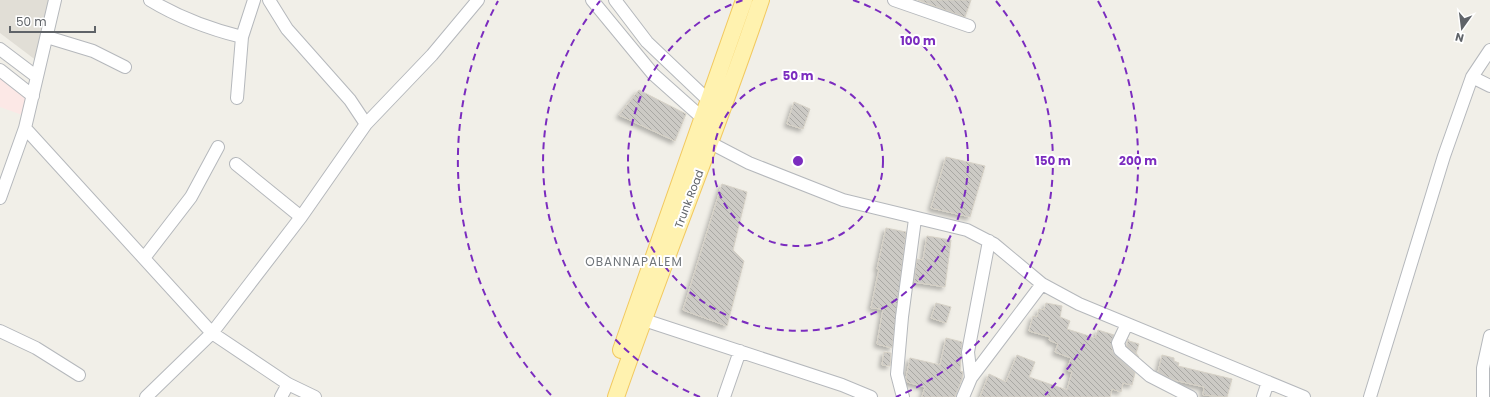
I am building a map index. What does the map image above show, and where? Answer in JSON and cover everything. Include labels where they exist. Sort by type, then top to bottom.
[{"type":"main road","points":[[708,136],[702,119],[744,0]]},
{"type":"main road","name":"Trunk Road","points":[[616,397],[638,318],[708,136],[724,107],[761,0]]},
{"type":"main road","points":[[605,397],[638,318]]},
{"type":"street","points":[[0,198],[25,128],[55,0]]},
{"type":"street","points":[[150,0],[183,17],[242,37]]},
{"type":"street","points":[[237,98],[242,37],[254,0]]},
{"type":"street","points":[[269,0],[287,29],[350,100],[366,124]]},
{"type":"street","points":[[146,397],[212,332],[301,217],[366,124],[432,55],[478,0]]},
{"type":"street","points":[[592,0],[653,74],[702,119]]},
{"type":"street","points":[[615,0],[646,42],[708,100],[724,107]]},
{"type":"street","points":[[894,0],[969,26]]},
{"type":"street","points":[[47,37],[93,51],[125,66]]},
{"type":"street","points":[[0,49],[37,77]]},
{"type":"street","points":[[1370,397],[1434,186],[1472,77],[1490,50]]},
{"type":"street","points":[[0,70],[33,96]]},
{"type":"street","points":[[1472,77],[1490,86]]},
{"type":"street","points":[[25,128],[212,332],[288,384],[314,397]]},
{"type":"street","points":[[708,136],[749,163],[843,200],[915,219],[924,219],[967,230],[994,244],[1042,284],[1079,304],[1304,397]]},
{"type":"street","points":[[144,258],[191,197],[218,147]]},
{"type":"street","points":[[236,164],[301,217]]},
{"type":"street","points":[[903,397],[897,374],[902,317],[915,219]]},
{"type":"street","points":[[971,378],[968,352],[988,241]]},
{"type":"street","points":[[963,397],[971,378],[1042,284]]},
{"type":"street","points":[[638,318],[842,385],[871,397]]},
{"type":"street","points":[[1127,324],[1118,343],[1120,350],[1150,376],[1191,397]]},
{"type":"street","points":[[0,331],[36,348],[79,375]]},
{"type":"street","points":[[1484,397],[1483,368],[1490,336]]},
{"type":"street","points":[[724,397],[740,351]]},
{"type":"street","points":[[1263,397],[1268,382]]},
{"type":"street","points":[[281,397],[288,384]]},
{"type":"shaded area","points":[[0,0],[52,0],[37,61],[0,33]]},
{"type":"shaded area","points":[[0,73],[31,97],[25,116],[0,107]]},
{"type":"building","points":[[918,0],[971,0],[965,17]]},
{"type":"building","points":[[639,90],[686,114],[675,141],[619,115]]},
{"type":"building","points":[[794,102],[810,109],[803,129],[787,124]]},
{"type":"building","points":[[946,157],[985,166],[970,217],[931,208]]},
{"type":"building","points":[[722,184],[747,192],[733,250],[744,261],[727,326],[683,310]]},
{"type":"building","points":[[886,228],[906,232],[892,348],[877,344],[883,309],[871,308],[879,269],[877,269]]},
{"type":"building","points":[[927,236],[951,240],[945,287],[914,282],[917,259],[923,260]]},
{"type":"building","points":[[936,303],[951,307],[946,323],[931,318]]},
{"type":"building","points":[[1046,303],[1062,306],[1060,317],[1070,321],[1067,329],[1095,338],[1098,330],[1114,335],[1111,345],[1113,352],[1135,373],[1132,385],[1123,383],[1121,392],[1112,389],[1110,397],[980,397],[989,374],[1006,382],[1017,355],[1035,362],[1029,377],[1067,390],[1072,372],[1067,370],[1071,358],[1055,352],[1058,344],[1049,340],[1050,337],[1029,331],[1033,316],[1037,317],[1039,309],[1044,310]]},
{"type":"building","points":[[946,338],[962,342],[960,371],[963,372],[955,397],[922,397],[925,387],[907,382],[906,378],[910,358],[940,365]]},
{"type":"building","points":[[1128,339],[1129,341],[1139,344],[1136,353],[1139,357],[1127,346]]},
{"type":"building","points":[[884,352],[891,353],[890,366],[882,365]]},
{"type":"building","points":[[1162,355],[1174,358],[1174,361],[1179,363],[1178,366],[1232,379],[1227,397],[1203,395],[1204,387],[1174,380],[1158,372]]},
{"type":"district","name":"OBANNAPALEM","points":[[634,261]]}]
